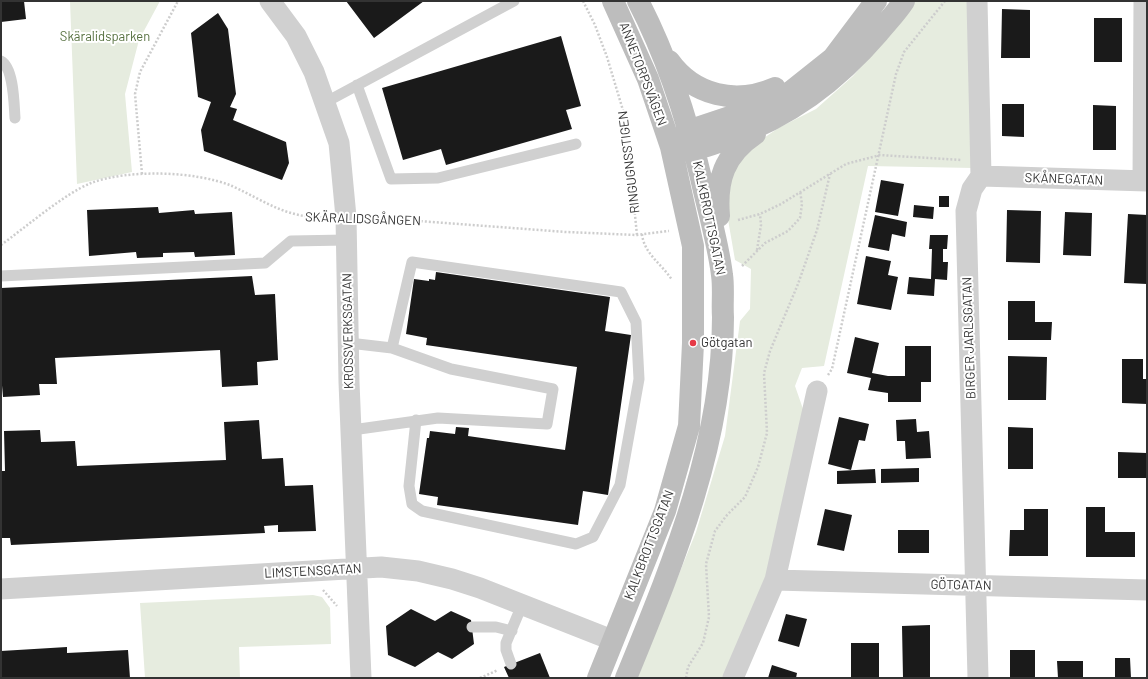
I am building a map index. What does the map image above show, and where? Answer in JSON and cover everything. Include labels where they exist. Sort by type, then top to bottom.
[{"type":"main road","name":"ANNETORPSVÄGEN","points":[[614,1],[648,79],[671,147]]},
{"type":"main road","name":"KALKBROTTSGATAN","points":[[626,678],[685,527],[705,460],[718,391],[723,335],[732,271],[672,80],[638,1]]},
{"type":"main road","name":"KALKBROTTSGATAN","points":[[691,141],[789,93],[829,60],[869,12],[876,1]]},
{"type":"main road","name":"KALKBROTTSGATAN","points":[[598,678],[665,511],[689,426],[693,343],[693,246],[671,147],[691,141],[746,132],[778,117],[821,88],[841,72],[858,56],[904,1]]},
{"type":"main road","points":[[656,42],[672,65],[687,81],[707,92],[725,97],[745,96],[770,90],[794,80],[829,60]]},
{"type":"main road","points":[[732,271],[718,185],[726,164],[734,152],[746,140],[778,117]]},
{"type":"street","name":"KROSSVERKSGATAN","points":[[270,1],[296,36],[314,72],[326,102],[339,144],[346,217],[356,568],[361,678]]},
{"type":"street","points":[[977,1],[981,176]]},
{"type":"street","points":[[1144,1],[1145,181]]},
{"type":"street","name":"SKÅNEGATAN","points":[[981,176],[1145,181]]},
{"type":"street","name":"BIRGER JARLSGATAN","points":[[978,678],[966,211],[972,189],[981,176]]},
{"type":"street","points":[[733,678],[775,580],[817,391]]},
{"type":"street","name":"LIMSTENSGATAN","points":[[1,589],[356,568],[381,568],[418,571],[480,588],[612,640]]},
{"type":"street","name":"GÖTGATAN","points":[[775,580],[1147,590]]},
{"type":"lane","points":[[326,102],[514,1]]},
{"type":"lane","points":[[1,61],[4,63],[11,78],[15,118]]},
{"type":"lane","points":[[357,85],[391,179],[438,178],[576,144]]},
{"type":"lane","points":[[1,276],[265,263],[291,241],[346,240]]},
{"type":"lane","points":[[392,348],[412,262],[620,292],[636,322],[639,379],[620,485],[593,537],[576,544],[422,511],[412,504],[409,486],[416,420]]},
{"type":"lane","points":[[349,344],[392,348],[451,369],[553,389],[548,424],[438,418],[352,430]]},
{"type":"lane","points":[[512,664],[506,650],[506,643],[522,605]]},
{"type":"lane","points":[[472,627],[496,627],[512,631]]},
{"type":"path","points":[[142,174],[135,94],[140,72],[178,1]]},
{"type":"path","name":"RINGUGNSSTIGEN","points":[[583,1],[595,25],[607,57],[626,117],[637,235]]},
{"type":"path","points":[[817,391],[832,369],[880,155],[896,74],[904,52],[945,1]]},
{"type":"path","points":[[732,221],[760,214],[781,204],[846,164],[880,155],[961,160],[981,176]]},
{"type":"path","name":"SKÄRALIDSGÅNGEN","points":[[1,245],[71,195],[91,183],[142,174],[178,174],[205,178],[231,186],[263,203],[295,216],[316,218],[378,218],[566,232],[637,235],[674,231]]},
{"type":"path","points":[[686,678],[688,667],[702,643],[709,617],[706,564],[715,530],[727,515],[745,497],[758,467],[767,433],[764,373],[770,351],[798,284],[817,230],[830,174]]},
{"type":"path","points":[[732,271],[764,243],[788,231],[800,218],[802,204],[800,191]]},
{"type":"path","points":[[757,250],[761,225],[760,214]]},
{"type":"path","points":[[642,234],[643,242],[650,254],[672,278],[674,284]]},
{"type":"path","points":[[320,589],[331,597],[336,603],[338,610]]},
{"type":"path","points":[[480,678],[498,670]]},
{"type":"green space","name":"Skäralidsparken","points":[[70,1],[160,1],[139,40],[125,94],[132,172],[77,184]]},
{"type":"green space","points":[[911,1],[973,1],[973,168],[868,166],[824,366],[802,368],[795,386],[803,409],[763,592],[726,678],[637,678],[696,532],[725,436],[740,321],[750,309],[751,269],[735,260],[725,202],[734,169],[752,146],[780,127],[816,109],[853,76],[894,29]]},
{"type":"green space","points":[[313,595],[322,597],[330,608],[331,644],[239,647],[240,678],[145,678],[140,603]]},
{"type":"building","points":[[1,1],[24,1],[26,19],[1,22]]},
{"type":"building","points":[[346,1],[424,1],[374,38]]},
{"type":"building","points":[[1002,9],[1030,10],[1030,58],[1001,58]]},
{"type":"building","points":[[218,13],[228,29],[236,94],[230,107],[237,109],[233,120],[286,142],[289,163],[282,180],[204,151],[201,130],[211,102],[198,97],[191,33]]},
{"type":"building","points":[[1094,18],[1122,18],[1122,62],[1094,62]]},
{"type":"building","points":[[561,36],[581,106],[566,110],[572,129],[446,165],[441,149],[403,160],[382,88]]},
{"type":"building","points":[[1002,104],[1024,104],[1024,137],[1002,136]]},
{"type":"building","points":[[1093,105],[1116,106],[1116,150],[1093,150]]},
{"type":"building","points":[[881,180],[904,184],[898,216],[875,212]]},
{"type":"building","points":[[939,196],[949,196],[949,207],[939,207]]},
{"type":"building","points":[[914,205],[934,207],[933,219],[913,217]]},
{"type":"building","points":[[158,207],[159,213],[194,210],[195,214],[232,212],[235,255],[195,257],[194,252],[163,253],[163,257],[137,258],[136,252],[89,256],[87,210]]},
{"type":"building","points":[[1007,210],[1041,211],[1040,263],[1006,262]]},
{"type":"building","points":[[1065,212],[1092,213],[1091,256],[1063,255]]},
{"type":"building","points":[[1128,214],[1147,215],[1147,284],[1124,283]]},
{"type":"building","points":[[875,215],[907,222],[905,237],[892,234],[889,251],[868,247]]},
{"type":"building","points":[[930,235],[948,235],[947,249],[943,249],[943,262],[948,262],[947,280],[935,279],[934,296],[907,294],[909,277],[931,279],[932,249],[929,249]]},
{"type":"building","points":[[866,256],[891,261],[888,275],[898,277],[891,310],[857,304]]},
{"type":"building","points":[[436,272],[610,297],[605,331],[631,335],[608,495],[583,491],[578,525],[437,505],[438,497],[419,494],[427,438],[429,438],[430,431],[455,434],[456,427],[469,428],[468,436],[565,450],[577,367],[426,345],[427,338],[406,334],[414,279],[429,281],[429,279],[435,280]]},
{"type":"building","points":[[252,276],[255,295],[275,294],[278,360],[257,362],[258,385],[222,387],[220,350],[55,358],[57,384],[39,384],[40,395],[3,397],[1,374],[1,288]]},
{"type":"building","points":[[1008,301],[1035,301],[1035,322],[1052,322],[1051,340],[1008,340]]},
{"type":"building","points":[[855,337],[879,343],[872,373],[888,376],[905,376],[905,346],[931,346],[931,382],[921,382],[921,402],[888,402],[888,393],[868,390],[871,378],[847,373]]},
{"type":"building","points":[[1008,356],[1047,357],[1046,400],[1008,400]]},
{"type":"building","points":[[1122,359],[1143,359],[1143,379],[1147,379],[1147,404],[1122,403]]},
{"type":"building","points":[[839,417],[869,424],[865,441],[859,440],[851,470],[828,464]]},
{"type":"building","points":[[916,419],[917,432],[929,431],[931,458],[906,459],[905,441],[897,441],[896,420]]},
{"type":"building","points":[[259,420],[262,459],[283,458],[285,486],[313,485],[316,531],[278,532],[278,525],[264,526],[265,533],[11,545],[10,538],[1,538],[1,471],[5,471],[4,431],[40,430],[41,442],[75,441],[77,466],[226,460],[224,422]]},
{"type":"building","points":[[1008,427],[1033,428],[1033,469],[1008,469]]},
{"type":"building","points":[[1118,452],[1147,453],[1147,478],[1118,478]]},
{"type":"building","points":[[919,468],[919,482],[881,483],[881,469]]},
{"type":"building","points":[[875,469],[876,483],[837,484],[837,471]]},
{"type":"building","points":[[1086,507],[1105,507],[1105,532],[1135,532],[1135,557],[1086,557]]},
{"type":"building","points":[[825,509],[852,515],[844,551],[817,545]]},
{"type":"building","points":[[1024,509],[1048,509],[1048,556],[1009,556],[1010,530],[1024,530]]},
{"type":"building","points":[[898,530],[929,530],[929,553],[898,553]]},
{"type":"building","points":[[411,609],[435,621],[451,611],[471,620],[474,644],[452,659],[438,652],[415,667],[388,655],[386,626]]},
{"type":"building","points":[[786,614],[807,619],[799,647],[778,641]]},
{"type":"building","points":[[930,625],[930,678],[903,678],[902,626]]},
{"type":"building","points":[[851,643],[879,643],[879,678],[851,678]]},
{"type":"building","points":[[67,647],[67,653],[128,650],[130,678],[1,678],[1,651]]},
{"type":"building","points":[[1010,650],[1035,650],[1035,678],[1010,678]]},
{"type":"building","points":[[540,653],[550,678],[509,678],[504,667]]},
{"type":"building","points":[[1115,658],[1130,658],[1131,678],[1115,678]]},
{"type":"building","points":[[1057,661],[1083,661],[1083,678],[1058,678]]},
{"type":"building","points":[[772,665],[797,673],[796,678],[768,678]]},
{"type":"place","name":"Götgatan","points":[[693,343]]}]
